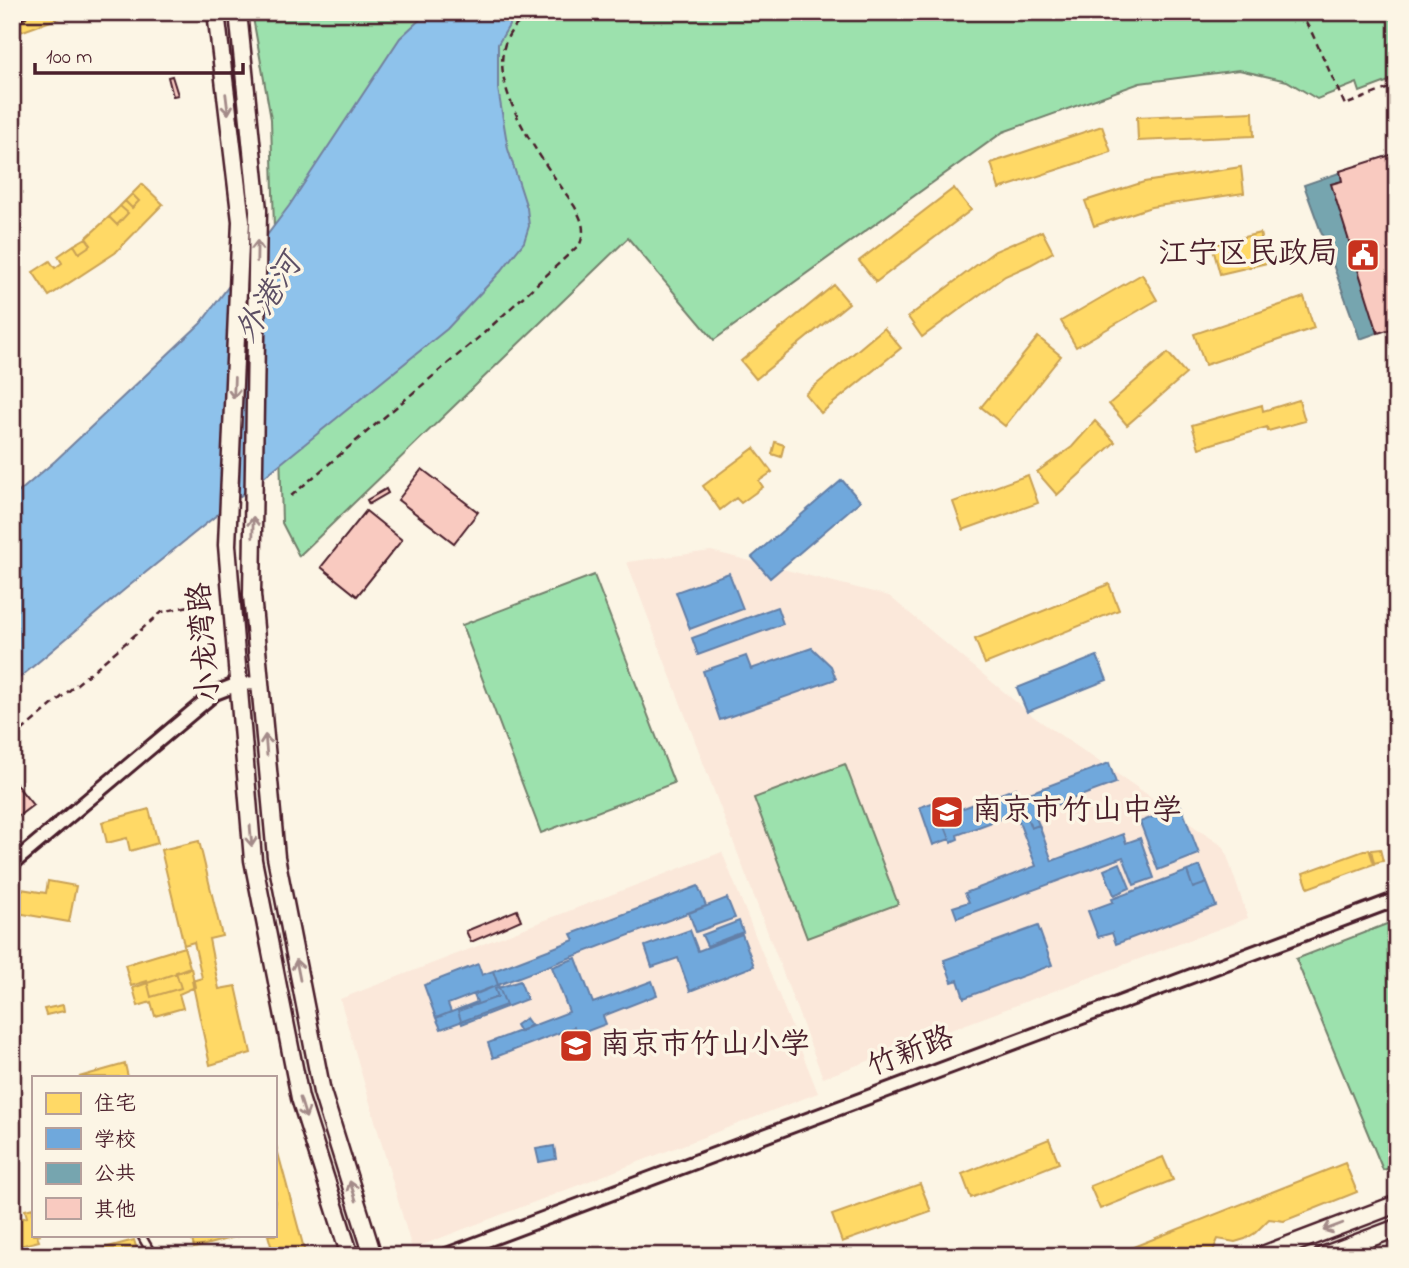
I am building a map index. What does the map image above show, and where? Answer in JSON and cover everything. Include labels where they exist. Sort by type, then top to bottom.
[{"type":"main road","name":"小龙湾路","points":[[216,12],[241,222],[227,545],[253,860],[300,1098],[350,1256]]},
{"type":"main road","name":"小龙湾路","points":[[238,12],[258,210],[252,595],[276,857],[322,1092],[373,1256]]},
{"type":"main road","points":[[1260,1256],[1397,1204]]},
{"type":"main road","points":[[1322,1256],[1397,1228]]},
{"type":"street","points":[[12,15],[20,12]]},
{"type":"street","points":[[12,864],[215,693],[238,684],[260,683]]},
{"type":"street","name":"竹新路","points":[[444,1256],[1397,899]]},
{"type":"lane","points":[[142,1236],[153,1256]]},
{"type":"path","points":[[291,496],[484,333],[580,244],[585,232],[575,206],[518,120],[508,98],[503,72],[506,36],[515,24],[534,12]]},
{"type":"path","points":[[1299,12],[1311,31],[1345,105],[1397,85]]},
{"type":"path","points":[[12,739],[162,612],[230,597]]},
{"type":"shaded area","name":"南京市竹山中学","points":[[711,551],[889,596],[1034,717],[1224,847],[1248,918],[823,1078],[627,562]]},
{"type":"shaded area","name":"南京市竹山小学","points":[[722,852],[818,1093],[412,1249],[340,999]]},
{"type":"green space","points":[[252,12],[1397,12],[1397,78],[1360,92],[1357,83],[1317,99],[1287,81],[1239,70],[1140,83],[1003,132],[714,340],[628,238],[299,556],[282,523],[271,119]]},
{"type":"green space","points":[[594,575],[674,783],[541,833],[462,625]]},
{"type":"green space","points":[[845,764],[898,904],[807,938],[754,798]]},
{"type":"green space","points":[[1397,920],[1397,1166],[1383,1170],[1296,959]]},
{"type":"water","name":"外港河","points":[[428,12],[517,12],[498,44],[498,89],[508,149],[527,208],[529,226],[524,242],[447,329],[12,684],[12,498],[201,323],[289,206],[400,38]]},
{"type":"building: 住宅","points":[[12,12],[60,12],[62,17],[12,35]]},
{"type":"building: 住宅","points":[[1253,112],[1254,136],[1138,141],[1137,117]]},
{"type":"building: 住宅","points":[[1102,126],[1111,152],[999,189],[991,163]]},
{"type":"building: 住宅","points":[[1241,167],[1244,193],[1151,207],[1094,226],[1085,201],[1144,182]]},
{"type":"building: 住宅","points":[[142,184],[163,204],[115,253],[49,296],[33,272],[50,261],[55,268],[62,263],[58,256],[74,245],[79,253],[91,245],[86,238],[109,217],[117,225],[128,213],[120,206],[125,201],[132,208],[139,201],[132,194]]},
{"type":"building: 住宅","points":[[954,188],[971,210],[876,282],[859,261]]},
{"type":"building: 住宅","points":[[132,194],[139,201],[132,208],[125,201]]},
{"type":"building: 住宅","points":[[120,206],[128,213],[117,225],[109,217]]},
{"type":"building: 住宅","points":[[1042,231],[1053,252],[1005,276],[922,337],[908,317],[995,251]]},
{"type":"building: 住宅","points":[[1260,233],[1267,263],[1220,274],[1212,245]]},
{"type":"building: 住宅","points":[[86,238],[91,245],[79,253],[74,245]]},
{"type":"building: 住宅","points":[[1142,274],[1157,300],[1076,347],[1061,321]]},
{"type":"building: 住宅","points":[[834,285],[849,303],[756,379],[741,361]]},
{"type":"building: 住宅","points":[[1304,297],[1314,328],[1205,365],[1194,334]]},
{"type":"building: 住宅","points":[[884,328],[901,348],[821,413],[805,394]]},
{"type":"building: 住宅","points":[[1038,337],[1061,356],[1005,426],[981,407]]},
{"type":"building: 住宅","points":[[1168,353],[1186,374],[1127,425],[1109,404]]},
{"type":"building: 住宅","points":[[1299,400],[1305,421],[1268,431],[1267,427],[1199,448],[1192,425],[1262,405],[1263,411]]},
{"type":"building: 住宅","points":[[1095,421],[1115,442],[1057,495],[1037,472],[1072,447]]},
{"type":"building: 住宅","points":[[775,442],[784,445],[781,457],[772,454]]},
{"type":"building: 住宅","points":[[754,448],[772,472],[759,481],[763,487],[741,503],[736,498],[720,510],[703,486]]},
{"type":"building: 住宅","points":[[1028,475],[1038,503],[963,530],[953,502]]},
{"type":"building: 住宅","points":[[1109,584],[1119,610],[985,664],[975,639]]},
{"type":"building: 住宅","points":[[149,809],[158,843],[130,851],[127,838],[107,843],[102,822]]},
{"type":"building: 住宅","points":[[199,841],[222,936],[209,939],[219,989],[236,986],[251,1053],[210,1065],[192,981],[202,978],[194,942],[184,945],[161,850]]},
{"type":"building: 住宅","points":[[1369,849],[1374,864],[1308,888],[1303,873]]},
{"type":"building: 住宅","points":[[1380,849],[1383,861],[1374,863],[1371,850]]},
{"type":"building: 住宅","points":[[48,881],[76,886],[69,922],[17,913],[21,889],[46,893]]},
{"type":"building: 住宅","points":[[184,947],[190,967],[176,972],[181,988],[151,997],[147,981],[131,986],[125,965]]},
{"type":"building: 住宅","points":[[191,968],[195,987],[179,994],[183,1008],[155,1016],[151,1002],[138,1006],[133,988]]},
{"type":"building: 住宅","points":[[63,1005],[64,1011],[46,1015],[44,1009]]},
{"type":"building: 住宅","points":[[125,1064],[128,1076],[83,1076]]},
{"type":"building: 住宅","points":[[1049,1139],[1059,1163],[971,1198],[962,1174]]},
{"type":"building: 住宅","points":[[276,1146],[306,1256],[274,1256],[268,1236],[276,1236]]},
{"type":"building: 住宅","points":[[1163,1157],[1173,1180],[1100,1209],[1090,1186]]},
{"type":"building: 住宅","points":[[1345,1163],[1357,1192],[1284,1221],[1269,1219],[1245,1239],[1235,1242],[1218,1239],[1213,1251],[1201,1256],[1120,1256],[1118,1253]]},
{"type":"building: 住宅","points":[[920,1184],[931,1211],[842,1242],[832,1215]]},
{"type":"building: 住宅","points":[[32,1208],[32,1236],[37,1236],[39,1241],[12,1248],[12,1221],[27,1217],[25,1210]]},
{"type":"building: 住宅","points":[[191,1236],[238,1236],[194,1248]]},
{"type":"building: 住宅","points":[[134,1240],[139,1256],[91,1256],[90,1252]]},
{"type":"building: 住宅","points":[[619,1246],[624,1256],[599,1256]]},
{"type":"building: 学校","points":[[842,480],[860,501],[770,578],[752,557]]},
{"type":"building: 学校","points":[[729,573],[743,609],[690,629],[676,592]]},
{"type":"building: 学校","points":[[777,607],[783,624],[698,655],[692,638]]},
{"type":"building: 学校","points":[[812,648],[831,666],[836,679],[720,720],[703,671],[746,656],[751,669]]},
{"type":"building: 学校","points":[[1097,656],[1107,680],[1027,712],[1017,688]]},
{"type":"building: 学校","points":[[1109,763],[1116,783],[1034,813],[1039,825],[1031,828],[1024,810],[957,835],[958,839],[951,842],[943,821],[947,820],[945,815],[1016,788],[1019,797]]},
{"type":"building: 学校","points":[[943,799],[948,814],[945,815],[947,820],[943,821],[950,839],[933,845],[920,807]]},
{"type":"building: 学校","points":[[1181,806],[1199,854],[1158,870],[1140,822]]},
{"type":"building: 学校","points":[[1026,814],[1031,828],[1039,825],[1052,861],[1123,834],[1126,843],[1140,838],[1154,878],[1134,885],[1123,857],[957,918],[953,907],[969,902],[965,893],[1036,866],[1017,817]]},
{"type":"building: 学校","points":[[1120,863],[1130,888],[1114,895],[1104,870]]},
{"type":"building: 学校","points":[[1200,866],[1207,883],[1193,888],[1187,871]]},
{"type":"building: 学校","points":[[1187,871],[1193,888],[1207,883],[1216,906],[1116,944],[1112,933],[1098,937],[1088,911],[1113,902],[1112,899]]},
{"type":"building: 学校","points":[[698,886],[706,906],[498,985],[493,971],[574,940],[571,934]]},
{"type":"building: 学校","points":[[727,898],[735,918],[696,932],[689,913]]},
{"type":"building: 学校","points":[[739,921],[743,932],[707,946],[702,935]]},
{"type":"building: 学校","points":[[1038,926],[1052,965],[964,998],[958,980],[952,982],[944,960]]},
{"type":"building: 学校","points":[[690,930],[698,951],[742,934],[754,966],[690,991],[678,958],[652,967],[645,946]]},
{"type":"building: 学校","points":[[576,958],[593,1003],[652,981],[657,995],[603,1016],[606,1024],[577,1035],[574,1027],[493,1058],[488,1043],[569,1012],[552,967]]},
{"type":"building: 学校","points":[[478,964],[482,975],[493,971],[498,985],[448,1004],[451,1012],[436,1018],[424,985]]},
{"type":"building: 学校","points":[[520,981],[527,999],[462,1024],[458,1011],[498,997],[495,989]]},
{"type":"building: 学校","points":[[498,985],[506,1005],[441,1029],[436,1018],[477,1002],[474,995]]},
{"type":"building: 学校","points":[[526,1018],[531,1025],[520,1032],[516,1025]]},
{"type":"building: 学校","points":[[554,1146],[556,1159],[539,1162],[536,1149]]},
{"type":"building: 公共","name":"江宁区民政局","points":[[1397,153],[1397,326],[1360,339],[1304,185]]},
{"type":"building: 其他","points":[[172,76],[178,95],[173,96],[168,77]]},
{"type":"building: 其他","name":"江宁区民政局","points":[[1397,153],[1397,327],[1378,333],[1331,184],[1342,181],[1340,171]]},
{"type":"building: 其他","points":[[422,469],[478,512],[454,543],[398,500]]},
{"type":"building: 其他","points":[[386,489],[388,493],[369,504],[367,500]]},
{"type":"building: 其他","points":[[366,511],[402,540],[357,596],[321,567]]},
{"type":"building: 其他","points":[[15,783],[33,805],[12,821],[12,785]]},
{"type":"building: 其他","points":[[517,910],[521,920],[471,942],[466,931]]},
{"type":"place","name":"江宁区民政局","points":[[1363,255]]},
{"type":"place","name":"南京市竹山中学","points":[[947,812]]},
{"type":"place","name":"南京市竹山小学","points":[[576,1046]]}]
